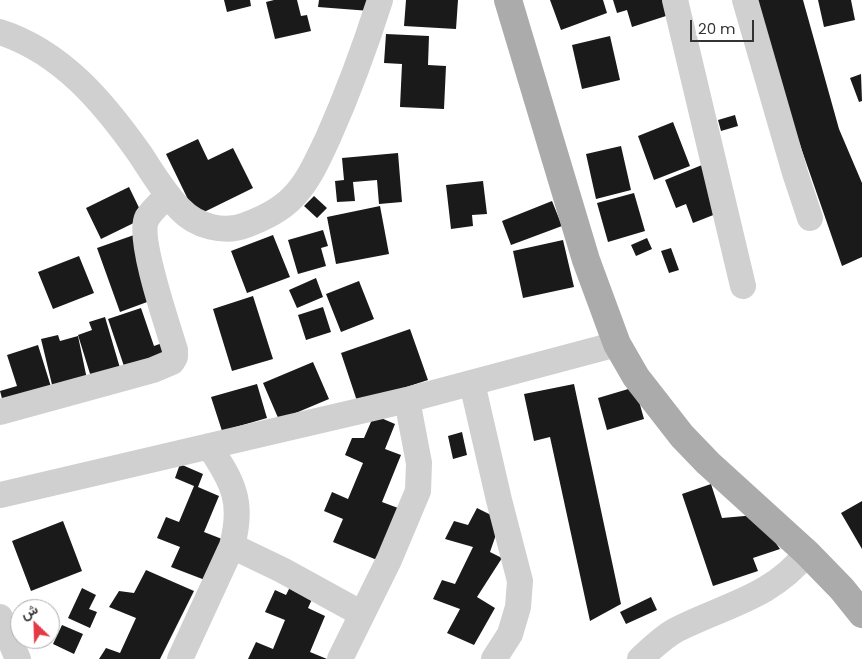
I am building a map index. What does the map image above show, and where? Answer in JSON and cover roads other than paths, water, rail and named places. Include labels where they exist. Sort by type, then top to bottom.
[{"type":"main road","points":[[508,0],[586,260],[617,344],[636,378],[682,436],[715,469],[807,553],[842,589],[862,614]]},
{"type":"street","points":[[0,32],[28,44],[75,77],[98,98],[117,122],[180,210],[201,223],[226,230],[239,228],[254,222],[284,206],[300,189],[319,158],[345,101],[380,0]]},
{"type":"street","points":[[675,0],[743,286]]},
{"type":"street","points":[[745,0],[795,173],[810,218]]},
{"type":"street","points":[[0,412],[138,374],[172,362],[175,357],[175,350],[151,264],[145,232],[147,219],[168,195]]},
{"type":"street","points":[[0,495],[407,400],[617,344]]},
{"type":"street","points":[[472,383],[520,581],[518,607],[510,634],[494,659]]},
{"type":"street","points":[[340,659],[388,560],[418,491],[419,463],[407,400]]},
{"type":"street","points":[[180,659],[232,546],[237,525],[236,500],[226,473],[209,446]]},
{"type":"street","points":[[232,546],[282,570],[362,614]]},
{"type":"street","points":[[640,659],[674,631],[754,596],[778,582],[796,567],[807,553]]},
{"type":"street","points":[[0,616],[18,659]]}]
